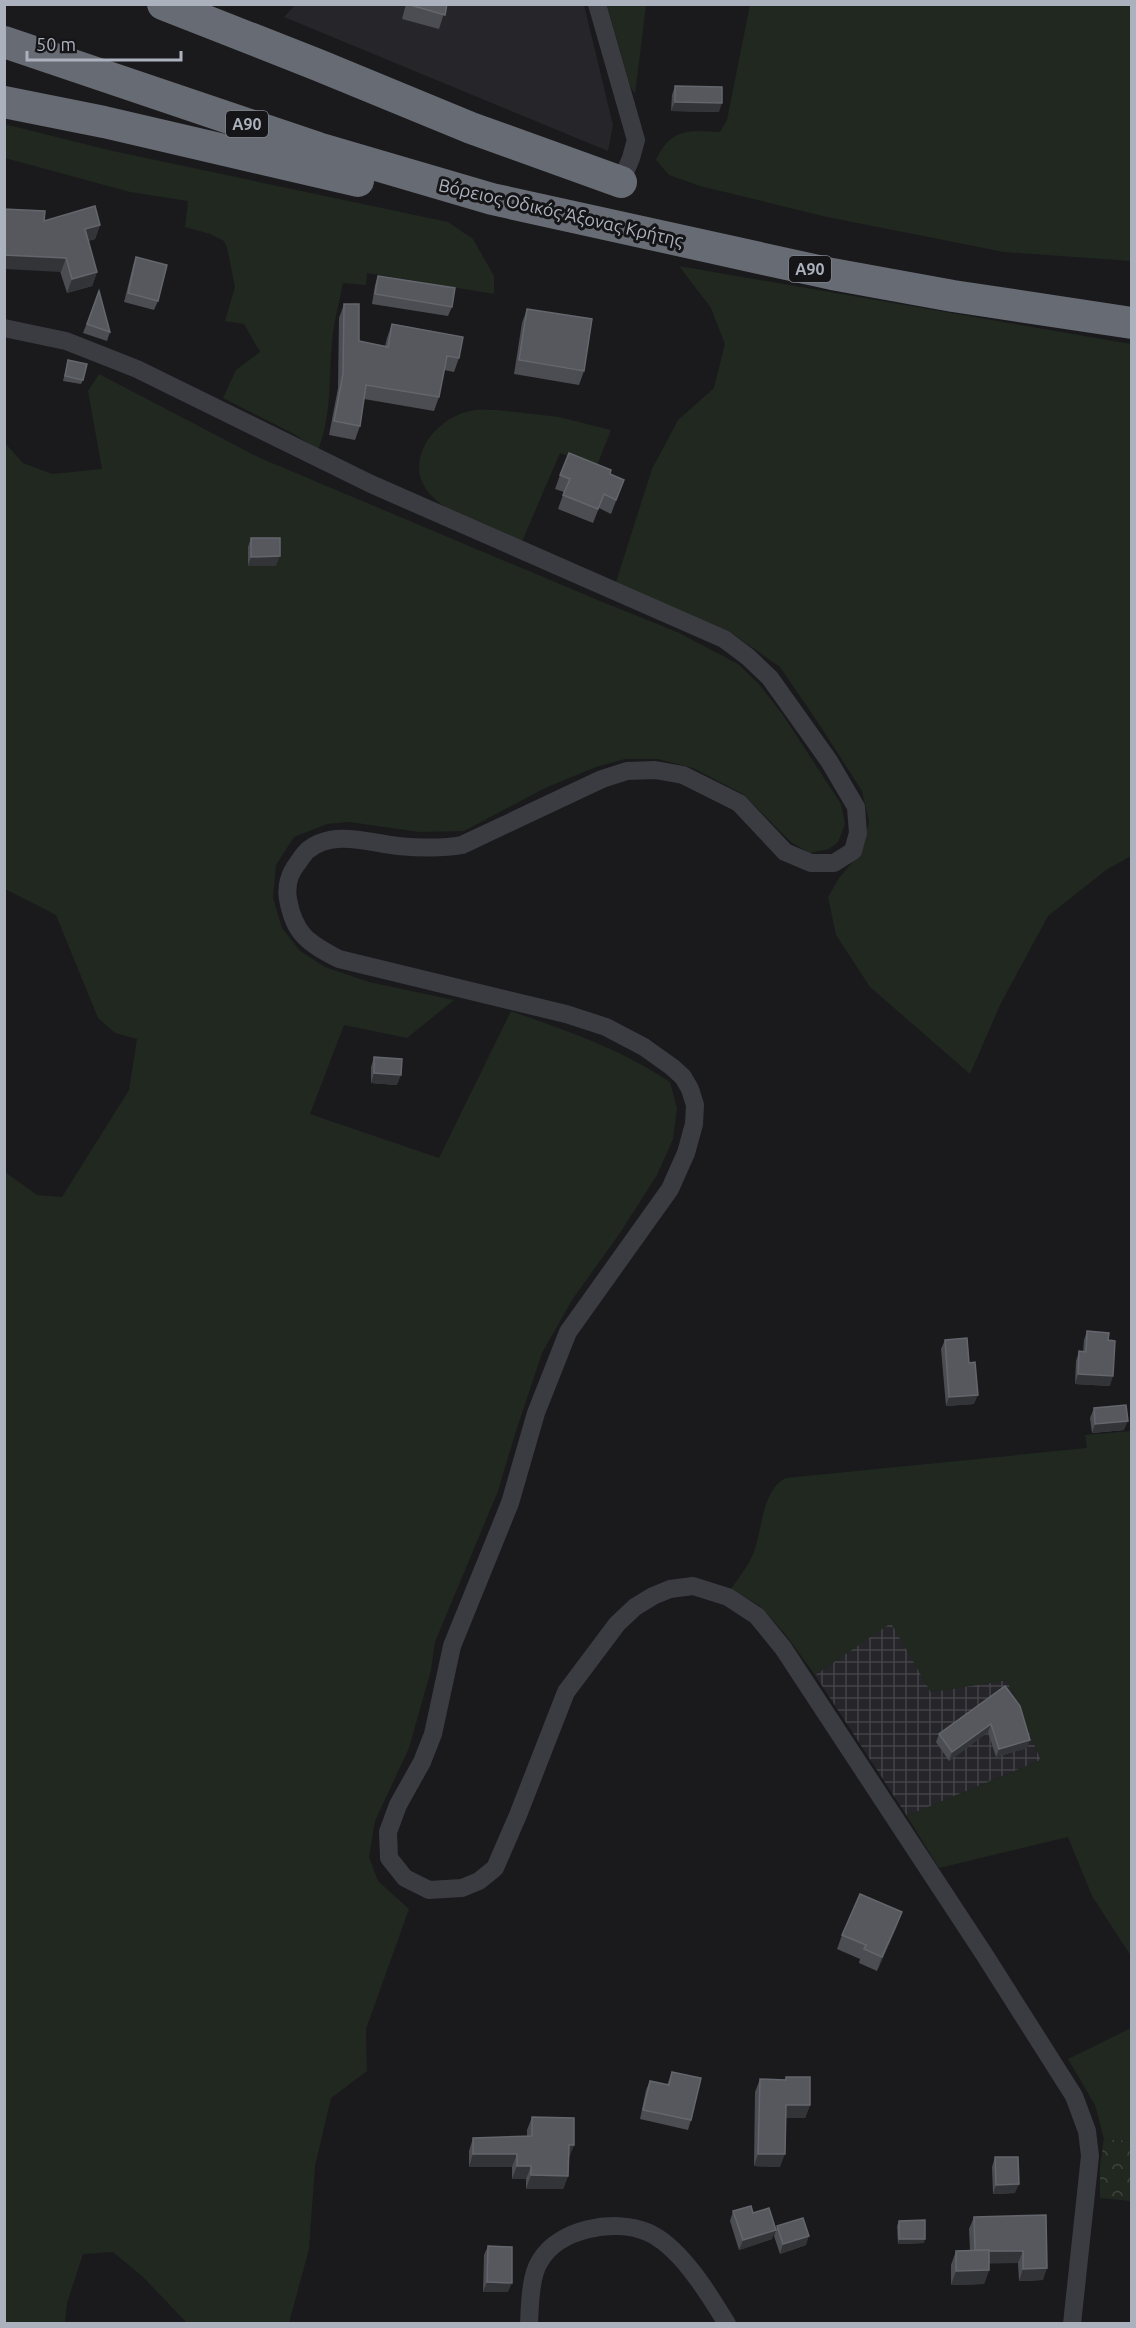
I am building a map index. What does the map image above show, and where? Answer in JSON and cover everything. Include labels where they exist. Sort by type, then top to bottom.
[{"type":"highway","points":[[163,4],[471,128],[621,182]]},
{"type":"highway","name":"Βόρειος Οδικός Άξονας Κρήτης","points":[[4,42],[318,148],[492,199],[832,273],[964,298],[1131,323]]},
{"type":"highway","points":[[4,102],[233,150],[432,199],[492,199]]},
{"type":"street","points":[[597,4],[636,140],[621,182]]},
{"type":"street","points":[[4,328],[66,340],[137,369],[371,484],[724,639],[770,678],[829,761],[856,807],[858,832],[853,851],[834,863],[811,863],[785,852],[739,803],[683,776],[656,770],[627,771],[602,779],[462,845],[441,849],[397,846],[358,839],[330,840],[308,849],[291,871],[287,892],[291,918],[303,936],[318,948],[339,959],[566,1014],[606,1027],[644,1047],[672,1067],[683,1077],[695,1105],[694,1124],[686,1153],[670,1188],[568,1332],[536,1413],[510,1503],[452,1646],[433,1734],[422,1762],[398,1805],[388,1832],[388,1851],[389,1858],[405,1878],[429,1890],[462,1888],[479,1881],[495,1868],[566,1692],[617,1624],[635,1607],[653,1596],[670,1589],[693,1586],[728,1597],[757,1616],[783,1648],[1074,2096],[1087,2131],[1090,2156],[1072,2324]]},
{"type":"street","points":[[529,2324],[532,2288],[539,2261],[556,2243],[581,2230],[615,2226],[647,2232],[673,2250],[705,2288],[727,2324]]},
{"type":"shaded area","points":[[296,4],[584,5],[613,125],[608,151],[284,17]]},
{"type":"shaded area","points":[[891,1622],[931,1692],[1007,1680],[1041,1760],[907,1816],[815,1675]]},
{"type":"green space","points":[[607,5],[646,5],[635,94],[630,86]]},
{"type":"green space","points":[[750,5],[1131,5],[1131,261],[1004,252],[827,217],[700,186],[669,175],[656,160],[668,142],[682,133],[720,132],[727,120]]},
{"type":"green space","points":[[4,124],[113,151],[448,222],[473,239],[494,276],[494,294],[367,273],[366,285],[343,283],[333,334],[326,422],[318,450],[294,434],[223,398],[236,370],[260,352],[244,324],[225,321],[235,287],[227,247],[224,241],[210,234],[185,227],[188,201],[130,192],[5,158]]},
{"type":"green space","points":[[679,266],[1131,344],[1131,856],[1106,870],[1048,916],[1001,1003],[970,1074],[870,987],[836,935],[828,897],[839,878],[862,851],[869,822],[862,791],[780,667],[734,635],[615,585],[652,469],[678,420],[714,388],[725,344],[711,308]]},
{"type":"green space","points":[[99,374],[260,458],[677,632],[738,664],[759,684],[783,715],[841,804],[845,824],[838,842],[829,849],[809,853],[791,842],[743,794],[693,768],[658,759],[625,759],[596,767],[545,788],[464,831],[420,832],[349,822],[327,824],[294,837],[276,865],[273,898],[282,928],[300,951],[325,967],[369,982],[454,1000],[407,1038],[344,1025],[310,1114],[439,1158],[511,1011],[593,1042],[651,1070],[670,1082],[677,1108],[673,1139],[657,1175],[620,1233],[572,1300],[542,1353],[498,1491],[435,1642],[431,1670],[409,1748],[375,1821],[369,1857],[378,1881],[409,1909],[366,2029],[367,2071],[331,2098],[315,2166],[309,2249],[289,2323],[187,2323],[143,2277],[113,2252],[83,2254],[67,2303],[65,2323],[5,2323],[5,1172],[37,1195],[62,1197],[129,1090],[137,1039],[115,1033],[98,1018],[56,915],[5,889],[4,442],[23,463],[52,474],[102,469],[88,391]]},
{"type":"green space","points":[[497,410],[559,417],[611,430],[596,468],[560,453],[520,546],[459,516],[437,501],[422,481],[419,468],[426,443],[445,422],[470,411]]},
{"type":"green space","points":[[1131,1431],[1131,1956],[1092,1896],[1068,1837],[939,1868],[907,1816],[1041,1760],[1007,1680],[931,1692],[891,1623],[815,1675],[785,1634],[760,1606],[731,1589],[753,1554],[768,1499],[778,1483],[786,1478],[1087,1448],[1085,1435]]},
{"type":"green space","points":[[1131,2028],[1131,2141],[1104,2139],[1095,2105],[1068,2059]]},
{"type":"green space","points":[[1104,2139],[1131,2141],[1131,2201],[1100,2198],[1100,2167]]},
{"type":"building","points":[[407,4],[447,4],[445,15]]},
{"type":"building","points":[[675,86],[722,87],[722,103],[675,102]]},
{"type":"building","points":[[95,206],[100,225],[85,229],[97,272],[72,279],[66,258],[4,255],[4,209],[45,211],[44,221]]},
{"type":"building","points":[[136,257],[167,265],[158,301],[128,293]]},
{"type":"building","points":[[378,276],[455,288],[452,307],[375,294]]},
{"type":"building","points":[[99,291],[110,332],[87,324]]},
{"type":"building","points":[[344,304],[359,304],[359,341],[388,347],[392,324],[463,337],[459,358],[447,356],[439,397],[366,385],[360,426],[334,421],[343,374]]},
{"type":"building","points":[[527,309],[592,319],[584,371],[519,360]]},
{"type":"building","points":[[68,360],[87,364],[83,380],[65,376]]},
{"type":"building","points":[[569,453],[611,470],[610,474],[624,480],[616,500],[604,494],[598,509],[563,495],[570,479],[560,475]]},
{"type":"building","points":[[251,538],[280,538],[280,556],[251,557]]},
{"type":"building","points":[[374,1057],[402,1059],[401,1075],[374,1073]]},
{"type":"building","points":[[1087,1331],[1109,1333],[1108,1340],[1115,1341],[1113,1376],[1078,1374],[1079,1351],[1086,1352]]},
{"type":"building","points":[[967,1338],[969,1363],[975,1362],[978,1395],[949,1397],[945,1340]]},
{"type":"building","points":[[1126,1405],[1128,1421],[1095,1424],[1094,1408]]},
{"type":"building","points":[[1005,1686],[1020,1706],[1030,1740],[999,1749],[991,1724],[952,1752],[939,1734]]},
{"type":"building","points":[[860,1894],[902,1912],[882,1957],[864,1949],[866,1945],[842,1935]]},
{"type":"building","points":[[672,2072],[701,2078],[691,2120],[643,2110],[650,2081],[669,2085]]},
{"type":"building","points":[[786,2077],[810,2077],[810,2105],[786,2105],[785,2154],[758,2154],[760,2079],[786,2080]]},
{"type":"building","points":[[532,2117],[574,2118],[574,2145],[569,2145],[568,2176],[531,2175],[531,2166],[517,2166],[517,2154],[473,2154],[473,2138],[532,2136]]},
{"type":"building","points":[[995,2157],[1018,2157],[1019,2184],[996,2185]]},
{"type":"building","points":[[751,2206],[753,2213],[769,2208],[776,2230],[743,2240],[733,2211]]},
{"type":"building","points":[[1046,2215],[1047,2268],[1023,2269],[1023,2251],[975,2250],[974,2217]]},
{"type":"building","points":[[803,2218],[809,2236],[783,2244],[777,2226]]},
{"type":"building","points":[[925,2220],[925,2239],[899,2239],[899,2221]]},
{"type":"building","points":[[488,2246],[512,2247],[512,2283],[487,2282]]},
{"type":"building","points":[[989,2250],[989,2270],[956,2271],[956,2251]]}]
